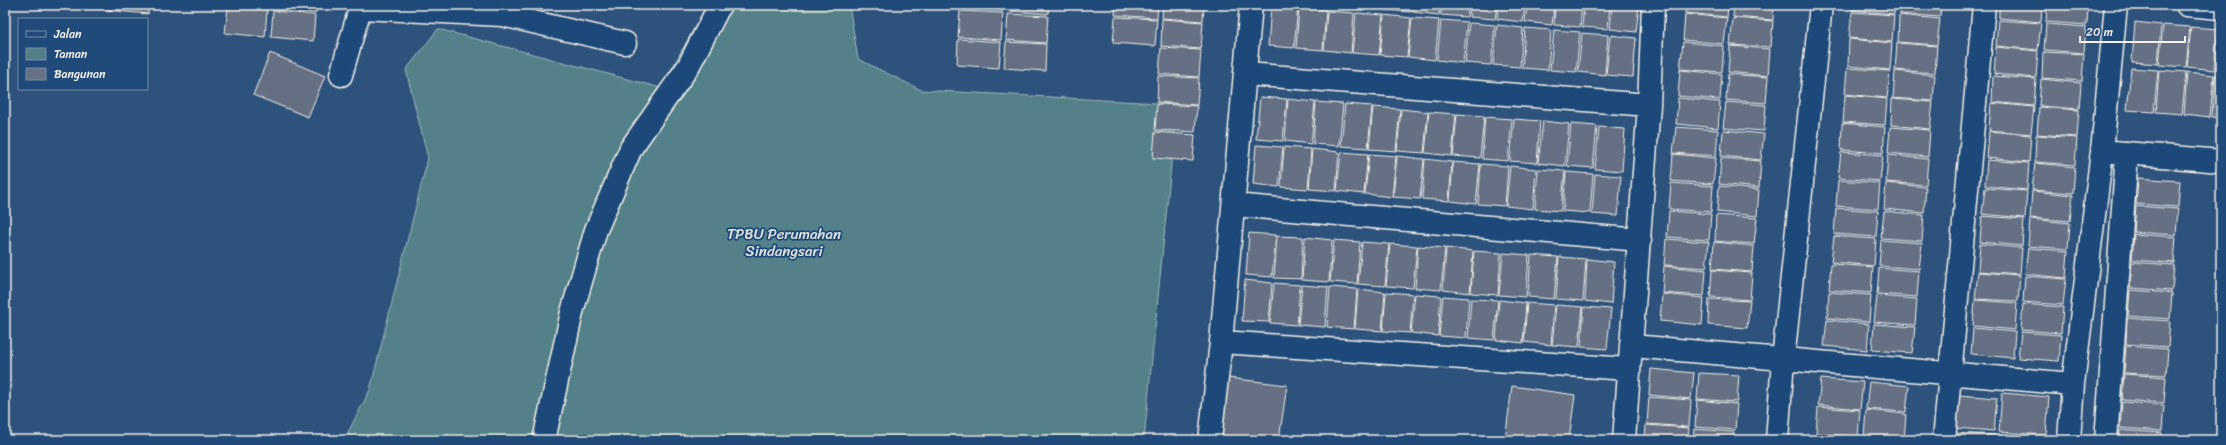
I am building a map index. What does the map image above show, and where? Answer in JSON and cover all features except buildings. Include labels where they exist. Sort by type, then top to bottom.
[{"type":"street","points":[[544,440],[572,312],[596,230],[631,148],[688,67],[720,5]]},
{"type":"street","points":[[1210,440],[1234,205],[1246,74],[1250,5]]},
{"type":"street","points":[[1624,440],[1628,369],[1632,346],[1640,240],[1649,104],[1653,5]]},
{"type":"street","points":[[1777,440],[1783,360],[1821,5]]},
{"type":"street","points":[[1944,440],[1984,5]]},
{"type":"street","points":[[2069,440],[2073,384],[2102,150],[2116,5]]},
{"type":"street","points":[[2187,5],[2221,8]]},
{"type":"street","points":[[341,75],[361,6],[502,10],[625,43]]},
{"type":"street","points":[[1246,74],[1649,104]]},
{"type":"street","points":[[2102,150],[2221,161]]},
{"type":"street","points":[[2106,440],[2127,153]]},
{"type":"street","points":[[1234,205],[1640,240]]},
{"type":"street","points":[[1221,342],[1628,369]]},
{"type":"street","points":[[1632,346],[1783,360],[1951,372],[2073,384]]},
{"type":"green space","name":"TPBU Perumahan Sindangsari","points":[[707,5],[849,5],[858,59],[921,90],[1177,104],[1144,440],[344,440],[370,390],[428,158],[406,70],[438,29],[661,88]]}]
